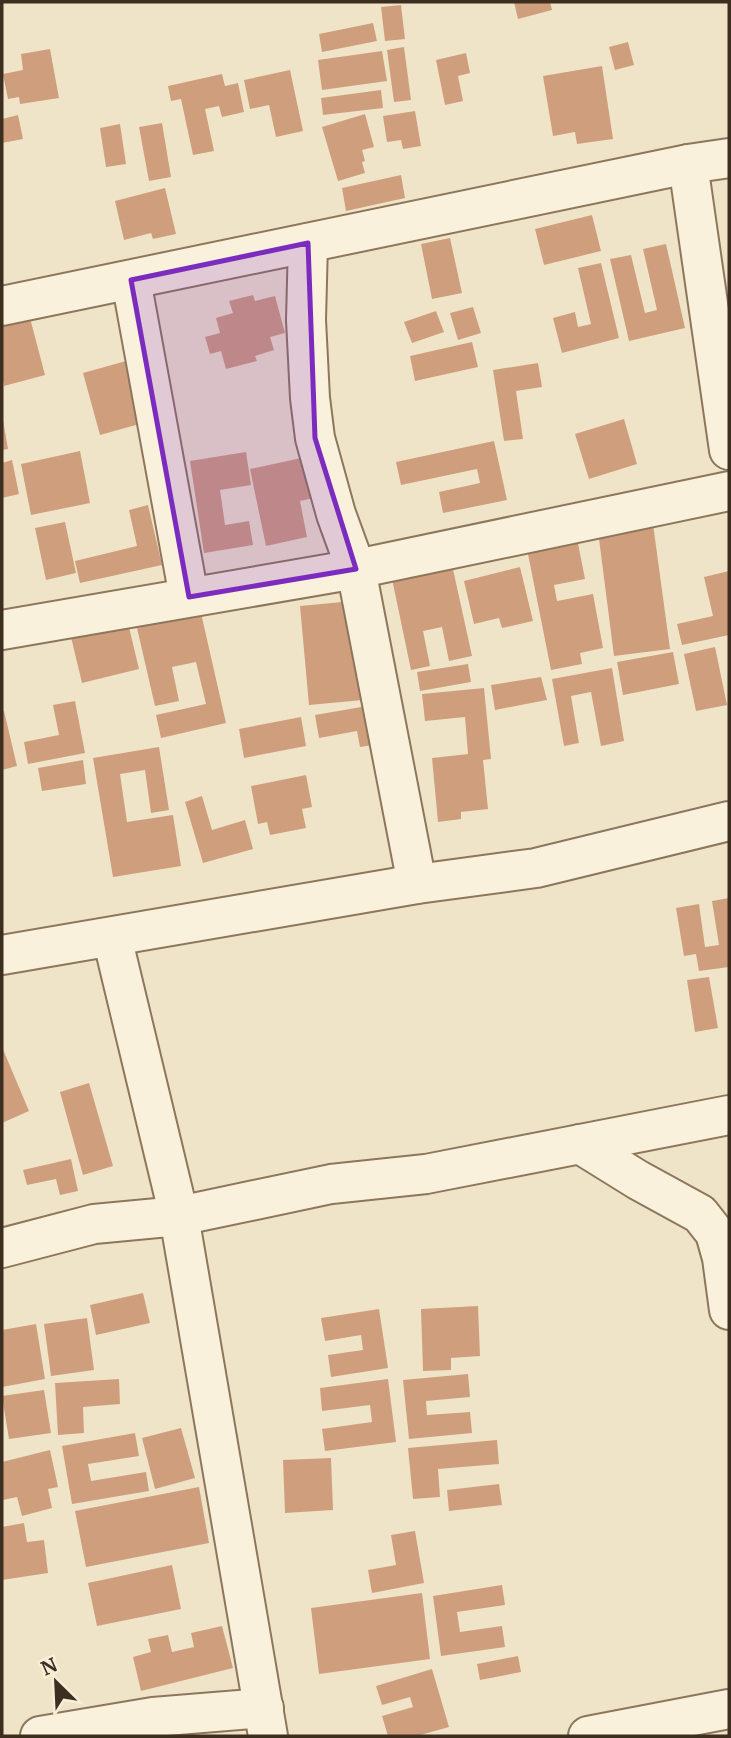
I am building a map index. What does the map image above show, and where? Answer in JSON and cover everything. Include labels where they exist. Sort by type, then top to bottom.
[{"type":"street","points":[[2,306],[688,164],[729,158]]},
{"type":"street","points":[[688,164],[729,450]]},
{"type":"street","points":[[308,243],[306,320],[315,438],[336,514],[356,569],[417,884]]},
{"type":"street","points":[[131,280],[189,597]]},
{"type":"street","points":[[2,629],[356,569],[729,491]]},
{"type":"street","points":[[2,955],[417,884],[536,868],[729,821]]},
{"type":"street","points":[[40,1736],[153,1717],[266,1722],[179,1216],[112,937]]},
{"type":"street","points":[[2,1248],[94,1224],[179,1216],[331,1184],[426,1174],[729,1115]]},
{"type":"street","points":[[580,1144],[700,1214],[715,1233],[722,1258],[729,1310]]},
{"type":"street","points":[[588,1736],[729,1709]]},
{"type":"highlighted area","points":[[308,243],[315,438],[356,569],[189,597],[131,280]]},
{"type":"building","points":[[514,2],[550,2],[552,10],[518,19]]},
{"type":"building","points":[[401,5],[405,39],[385,41],[381,7]]},
{"type":"building","points":[[373,23],[377,41],[322,52],[319,34]]},
{"type":"building","points":[[628,42],[634,65],[615,70],[609,47]]},
{"type":"building","points":[[404,47],[411,100],[394,102],[387,50]]},
{"type":"building","points":[[50,49],[59,98],[20,104],[19,97],[8,99],[3,74],[23,70],[21,54]]},
{"type":"building","points":[[382,51],[387,81],[322,90],[318,60]]},
{"type":"building","points":[[466,53],[470,73],[458,76],[463,101],[445,105],[436,60]]},
{"type":"building","points":[[602,66],[613,139],[577,144],[575,132],[553,136],[543,76]]},
{"type":"building","points":[[290,70],[303,131],[276,137],[269,105],[250,109],[244,80]]},
{"type":"building","points":[[222,74],[225,86],[238,83],[244,112],[222,117],[219,106],[205,109],[214,151],[193,155],[181,99],[171,101],[168,86]]},
{"type":"building","points":[[381,90],[383,108],[323,115],[321,98]]},
{"type":"building","points":[[415,111],[421,146],[403,149],[401,140],[387,142],[383,116]]},
{"type":"building","points":[[365,114],[374,147],[362,150],[365,173],[338,181],[322,127]]},
{"type":"building","points":[[18,115],[23,139],[2,143],[2,119]]},
{"type":"building","points":[[162,123],[171,177],[149,181],[139,127]]},
{"type":"building","points":[[120,124],[126,164],[106,167],[100,128]]},
{"type":"building","points":[[401,175],[405,198],[346,211],[342,188]]},
{"type":"building","points":[[165,188],[176,234],[153,239],[151,233],[124,240],[115,201]]},
{"type":"building","points":[[592,215],[601,251],[544,265],[535,229]]},
{"type":"building","points":[[450,238],[462,293],[432,299],[421,244]]},
{"type":"building","points":[[666,244],[685,328],[629,341],[610,259],[631,255],[645,313],[657,310],[643,249]]},
{"type":"building","points":[[601,263],[619,338],[562,353],[553,318],[575,312],[578,327],[591,324],[578,268]]},
{"type":"building","points":[[253,295],[255,301],[275,296],[285,333],[270,337],[274,350],[255,356],[257,361],[226,369],[221,351],[210,354],[205,337],[220,333],[216,318],[233,313],[229,301]]},
{"type":"building","points":[[473,307],[481,333],[458,340],[450,313]]},
{"type":"building","points":[[436,311],[444,332],[412,343],[404,322]]},
{"type":"building","points":[[30,318],[45,375],[4,386],[2,325]]},
{"type":"building","points":[[472,342],[478,367],[415,381],[410,356]]},
{"type":"building","points":[[126,361],[143,423],[100,435],[83,373]]},
{"type":"building","points":[[538,363],[542,387],[516,391],[523,439],[504,441],[493,370]]},
{"type":"building","points":[[2,414],[8,449],[2,450]]},
{"type":"building","points":[[624,419],[637,464],[589,479],[575,434]]},
{"type":"building","points":[[494,441],[507,500],[443,513],[439,492],[480,483],[477,469],[401,485],[396,462]]},
{"type":"building","points":[[80,451],[90,503],[31,515],[21,464]]},
{"type":"building","points":[[246,452],[251,485],[220,490],[225,525],[249,521],[253,545],[204,553],[190,461]]},
{"type":"building","points":[[306,457],[314,498],[300,501],[307,537],[266,546],[250,469]]},
{"type":"building","points":[[12,460],[19,494],[2,498],[2,463]]},
{"type":"building","points":[[148,505],[162,565],[80,583],[75,561],[137,546],[129,510]]},
{"type":"building","points":[[65,522],[76,573],[46,580],[35,528]]},
{"type":"building","points":[[653,524],[670,649],[614,656],[598,531]]},
{"type":"building","points":[[576,533],[585,579],[554,585],[557,601],[593,594],[603,648],[580,653],[582,664],[551,670],[526,544]]},
{"type":"building","points":[[451,560],[472,656],[449,661],[442,627],[423,631],[430,666],[411,670],[391,574]]},
{"type":"building","points":[[520,567],[533,621],[502,628],[499,618],[474,624],[464,581]]},
{"type":"building","points":[[729,571],[729,635],[682,645],[677,624],[713,616],[704,577]]},
{"type":"building","points":[[353,601],[363,700],[309,705],[300,606]]},
{"type":"building","points":[[201,613],[226,723],[161,738],[156,715],[206,704],[196,662],[172,667],[179,701],[155,706],[137,628]]},
{"type":"building","points":[[128,623],[139,669],[82,683],[71,637]]},
{"type":"building","points":[[715,647],[727,705],[696,711],[684,654]]},
{"type":"building","points":[[673,652],[679,684],[623,695],[617,662]]},
{"type":"building","points":[[468,664],[471,682],[420,691],[417,672]]},
{"type":"building","points":[[612,668],[624,741],[601,746],[591,692],[571,696],[579,743],[564,746],[552,679]]},
{"type":"building","points":[[541,677],[547,700],[495,710],[491,685]]},
{"type":"building","points":[[484,688],[491,759],[483,760],[488,809],[461,812],[461,819],[438,822],[432,758],[468,754],[465,717],[425,721],[422,694]]},
{"type":"building","points":[[75,701],[85,753],[28,764],[24,742],[59,735],[53,705]]},
{"type":"building","points":[[373,705],[379,744],[360,747],[357,731],[319,738],[315,715]]},
{"type":"building","points":[[2,711],[17,766],[2,770]]},
{"type":"building","points":[[301,717],[306,746],[244,758],[239,729]]},
{"type":"building","points":[[159,747],[169,810],[151,813],[145,770],[120,774],[127,822],[173,815],[181,866],[113,877],[93,758]]},
{"type":"building","points":[[83,760],[86,784],[42,791],[38,768]]},
{"type":"building","points":[[306,775],[312,807],[302,809],[306,828],[270,835],[267,822],[258,824],[251,786]]},
{"type":"building","points":[[202,796],[212,830],[245,820],[253,849],[203,863],[185,802]]},
{"type":"building","points":[[729,898],[729,967],[699,971],[696,954],[684,956],[676,908],[699,904],[705,947],[719,945],[712,901]]},
{"type":"building","points":[[709,977],[718,1028],[695,1032],[687,980]]},
{"type":"building","points":[[2,1047],[29,1111],[2,1123]]},
{"type":"building","points":[[89,1083],[113,1166],[83,1175],[60,1092]]},
{"type":"building","points":[[71,1159],[78,1191],[60,1195],[56,1179],[27,1185],[23,1170]]},
{"type":"building","points":[[143,1293],[150,1323],[96,1335],[90,1305]]},
{"type":"building","points":[[478,1306],[480,1356],[451,1358],[451,1370],[423,1371],[421,1309]]},
{"type":"building","points":[[379,1309],[388,1368],[331,1377],[328,1355],[363,1350],[361,1335],[325,1341],[321,1318]]},
{"type":"building","points":[[87,1318],[94,1370],[51,1376],[44,1324]]},
{"type":"building","points":[[36,1324],[45,1379],[2,1387],[2,1330]]},
{"type":"building","points":[[468,1374],[470,1397],[426,1401],[427,1415],[470,1412],[472,1433],[409,1439],[403,1380]]},
{"type":"building","points":[[119,1379],[120,1404],[83,1407],[84,1433],[58,1435],[55,1383]]},
{"type":"building","points":[[388,1379],[396,1442],[325,1451],[322,1429],[372,1422],[370,1405],[322,1411],[320,1388]]},
{"type":"building","points":[[44,1390],[51,1433],[9,1439],[2,1396]]},
{"type":"building","points":[[181,1428],[195,1478],[155,1489],[142,1438]]},
{"type":"building","points":[[135,1433],[139,1456],[88,1464],[91,1481],[146,1472],[149,1491],[72,1504],[62,1446]]},
{"type":"building","points":[[497,1440],[499,1464],[438,1469],[440,1497],[413,1499],[408,1448]]},
{"type":"building","points":[[50,1450],[58,1487],[48,1489],[52,1508],[22,1516],[17,1497],[3,1500],[2,1462]]},
{"type":"building","points":[[331,1458],[333,1510],[285,1513],[283,1460]]},
{"type":"building","points":[[499,1484],[502,1505],[449,1511],[447,1490]]},
{"type":"building","points":[[199,1487],[209,1543],[86,1567],[75,1511]]},
{"type":"building","points":[[24,1523],[27,1542],[44,1540],[48,1573],[2,1580],[2,1527]]},
{"type":"building","points":[[415,1531],[424,1583],[372,1593],[368,1570],[396,1565],[391,1535]]},
{"type":"building","points":[[172,1565],[181,1609],[97,1626],[88,1583]]},
{"type":"building","points":[[502,1585],[505,1605],[457,1612],[460,1632],[502,1626],[505,1647],[441,1656],[433,1596]]},
{"type":"building","points":[[422,1593],[430,1659],[319,1674],[311,1608]]},
{"type":"building","points":[[222,1626],[233,1668],[141,1691],[133,1657],[151,1652],[148,1639],[168,1635],[172,1652],[194,1647],[191,1633]]},
{"type":"building","points":[[518,1656],[521,1672],[480,1680],[477,1664]]},
{"type":"building","points":[[432,1669],[449,1727],[417,1736],[388,1736],[382,1716],[413,1707],[410,1697],[382,1705],[376,1686]]}]
